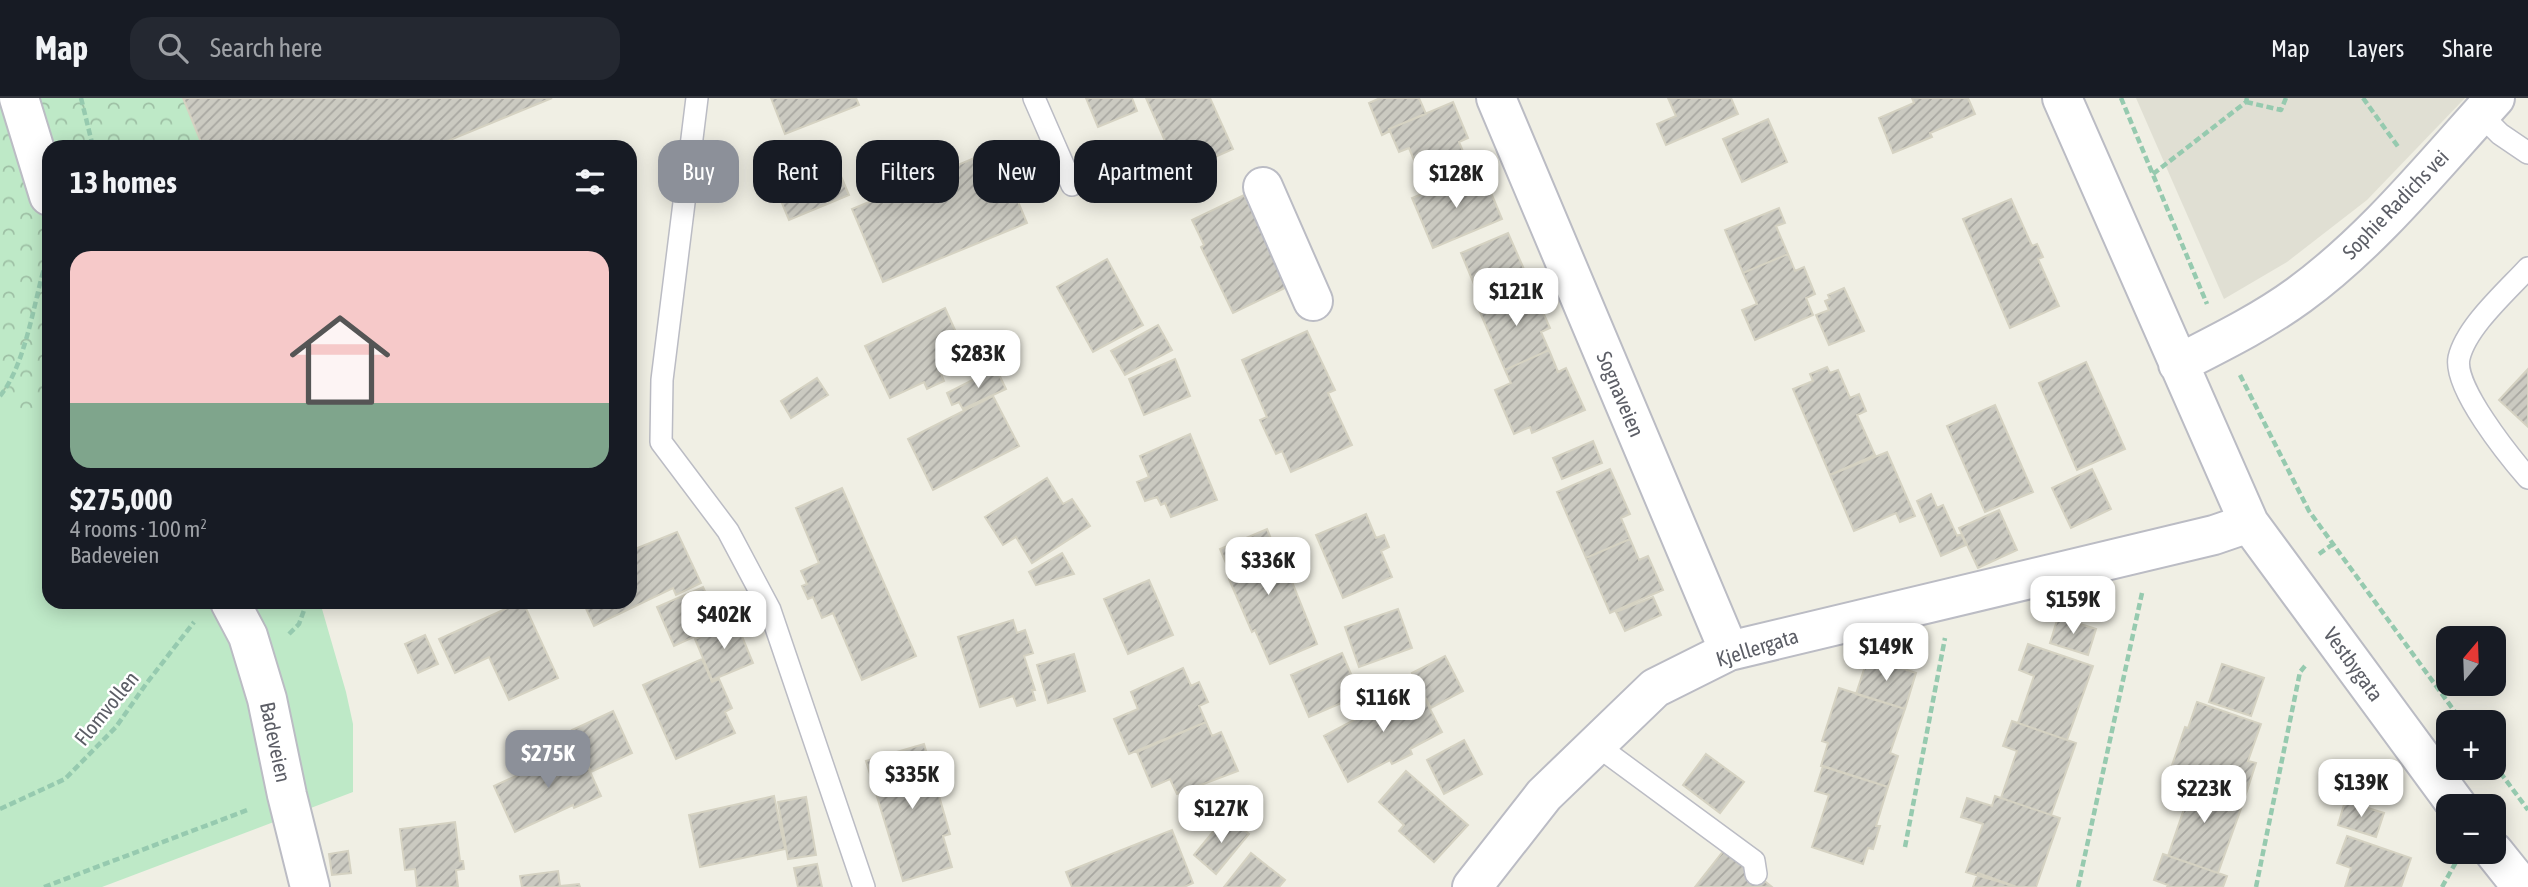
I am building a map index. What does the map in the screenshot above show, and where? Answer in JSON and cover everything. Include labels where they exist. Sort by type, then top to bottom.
[{"type":"street","points":[[19,98],[42,173]]},
{"type":"street","name":"Sognaveien","points":[[1496,98],[1729,651]]},
{"type":"street","points":[[2062,98],[2249,523]]},
{"type":"street","name":"Sophie Radichs vei","points":[[2178,364],[2298,295],[2362,242],[2487,106]]},
{"type":"street","points":[[1263,187],[1313,300]]},
{"type":"street","name":"Kjellergata","points":[[1472,887],[1544,796],[1655,688],[1729,651],[2134,555],[2214,535],[2249,523]]},
{"type":"street","name":"Vestbygata","points":[[2249,523],[2448,794]]},
{"type":"street","name":"Badeveien","points":[[218,609],[248,636],[267,699],[310,887]]},
{"type":"street","points":[[2504,864],[2522,887]]},
{"type":"lane","points":[[696,98],[662,380],[662,442],[728,531],[770,610],[864,887]]},
{"type":"lane","points":[[1034,98],[1072,185]]},
{"type":"lane","points":[[2487,106],[2500,134],[2528,153]]},
{"type":"lane","points":[[2528,268],[2472,331],[2461,352],[2459,370],[2464,387],[2475,405],[2528,478]]},
{"type":"lane","points":[[1595,744],[1754,861],[1755,874]]},
{"type":"path","points":[[81,98],[91,140]]},
{"type":"path","points":[[2152,174],[2246,100],[2281,110],[2286,98]]},
{"type":"path","points":[[2363,98],[2403,154],[2426,173]]},
{"type":"path","points":[[0,396],[19,356],[42,276]]},
{"type":"path","points":[[2078,887],[2143,589],[2134,555]]},
{"type":"path","points":[[2349,566],[2454,710]]},
{"type":"path","points":[[1905,847],[1948,622],[1942,600]]},
{"type":"path","name":"Flomvollen","points":[[0,808],[65,779],[116,727],[146,684],[214,609]]},
{"type":"path","points":[[2256,887],[2300,672],[2308,663]]},
{"type":"path","points":[[2506,780],[2528,810]]},
{"type":"path","points":[[44,887],[287,795]]},
{"type":"path","points":[[2442,887],[2454,864]]},
{"type":"shaded area","points":[[2136,98],[2465,98],[2367,200],[2287,262],[2224,299]]},
{"type":"green space","points":[[0,98],[42,140],[42,609],[322,609],[353,724],[353,792],[102,887],[0,887]]},
{"type":"green space","points":[[0,98],[232,98],[242,140],[42,140],[42,410],[0,412]]},
{"type":"building","points":[[183,98],[552,98],[450,140],[200,140]]},
{"type":"building","points":[[771,98],[856,98],[859,105],[785,134]]},
{"type":"building","points":[[1086,98],[1132,98],[1137,111],[1098,127]]},
{"type":"building","points":[[1146,98],[1210,98],[1233,149],[1217,156],[1217,140],[1164,140]]},
{"type":"building","points":[[1380,98],[1419,98],[1426,114],[1389,129],[1390,131],[1382,135],[1369,103]]},
{"type":"building","points":[[1668,98],[1731,98],[1738,114],[1666,145],[1657,124],[1676,116]]},
{"type":"building","points":[[1912,98],[1968,98],[1975,114],[1930,133],[1932,137],[1893,153],[1879,118],[1914,103]]},
{"type":"building","points":[[1453,102],[1468,138],[1459,142],[1472,173],[1427,191],[1409,148],[1399,152],[1389,129]]},
{"type":"building","points":[[1768,119],[1787,162],[1742,182],[1723,139]]},
{"type":"building","points":[[973,159],[973,203],[1019,203],[1027,223],[883,282],[852,209],[866,203],[959,203],[959,164]]},
{"type":"building","points":[[1472,173],[1478,187],[1487,183],[1502,219],[1433,248],[1412,198]]},
{"type":"building","points":[[842,179],[849,195],[842,198]]},
{"type":"building","points":[[1244,195],[1289,286],[1233,313],[1201,247],[1204,245],[1192,220]]},
{"type":"building","points":[[2011,199],[2032,246],[2037,244],[2043,257],[2038,259],[2059,306],[2010,328],[1963,219]]},
{"type":"building","points":[[782,203],[830,203],[789,220]]},
{"type":"building","points":[[1779,208],[1785,223],[1776,226],[1788,254],[1743,273],[1725,230]]},
{"type":"building","points":[[1508,233],[1527,276],[1479,296],[1461,253]]},
{"type":"building","points":[[1788,254],[1795,271],[1804,267],[1815,294],[1806,298],[1813,315],[1755,340],[1742,310],[1757,304],[1743,273]]},
{"type":"building","points":[[1107,259],[1143,325],[1093,352],[1057,287]]},
{"type":"building","points":[[1844,288],[1864,331],[1829,345],[1816,315],[1829,310],[1825,301],[1830,299],[1828,295]]},
{"type":"building","points":[[1523,290],[1526,298],[1535,294],[1550,328],[1541,332],[1549,350],[1505,370],[1479,310]]},
{"type":"building","points":[[945,308],[969,361],[941,374],[944,381],[927,389],[924,382],[890,398],[865,346]]},
{"type":"building","points":[[1158,325],[1172,350],[1125,375],[1111,351]]},
{"type":"building","points":[[1307,331],[1335,390],[1328,393],[1352,445],[1291,472],[1282,451],[1276,454],[1260,420],[1267,417],[1242,360]]},
{"type":"building","points":[[1549,350],[1558,372],[1566,368],[1585,410],[1532,433],[1530,427],[1514,434],[1495,390],[1511,383],[1505,370]]},
{"type":"building","points":[[1175,359],[1190,396],[1144,415],[1129,379]]},
{"type":"building","points":[[2086,362],[2125,449],[2077,470],[2039,383]]},
{"type":"building","points":[[1827,367],[1830,373],[1838,370],[1850,398],[1859,394],[1866,411],[1857,415],[1875,455],[1830,475],[1793,389],[1813,381],[1810,374]]},
{"type":"building","points":[[996,368],[1006,389],[963,409],[959,402],[952,405],[947,393]]},
{"type":"building","points":[[2528,369],[2528,427],[2499,400]]},
{"type":"building","points":[[817,378],[828,395],[791,418],[781,401]]},
{"type":"building","points":[[993,396],[1019,446],[933,490],[908,439]]},
{"type":"building","points":[[1995,405],[2033,492],[1985,512],[1947,426]]},
{"type":"building","points":[[1190,434],[1217,500],[1171,517],[1165,503],[1161,505],[1157,497],[1145,501],[1137,482],[1149,477],[1140,456]]},
{"type":"building","points":[[1593,441],[1602,463],[1562,479],[1553,458]]},
{"type":"building","points":[[1887,452],[1915,516],[1900,522],[1896,513],[1854,531],[1830,475]]},
{"type":"building","points":[[1610,469],[1630,514],[1621,518],[1630,539],[1586,558],[1557,492]]},
{"type":"building","points":[[2092,469],[2111,509],[2071,528],[2052,488]]},
{"type":"building","points":[[1047,478],[1063,504],[1072,499],[1090,526],[1032,563],[1016,537],[1003,545],[985,517]]},
{"type":"building","points":[[842,488],[916,656],[862,680],[833,613],[822,618],[813,597],[808,599],[802,586],[807,584],[801,571],[819,563],[796,508]]},
{"type":"building","points":[[1931,494],[1937,508],[1943,505],[1957,536],[1961,534],[1966,545],[1941,556],[1917,501]]},
{"type":"building","points":[[1999,510],[2017,550],[1978,568],[1959,528]]},
{"type":"building","points":[[1366,514],[1376,538],[1384,535],[1389,547],[1381,551],[1392,577],[1343,598],[1316,535]]},
{"type":"building","points":[[1267,529],[1279,558],[1282,557],[1317,644],[1270,664],[1255,630],[1252,632],[1229,579],[1232,577],[1220,549]]},
{"type":"building","points":[[677,532],[701,583],[676,595],[673,588],[637,605],[637,548]]},
{"type":"building","points":[[1630,539],[1639,560],[1648,556],[1663,590],[1610,613],[1586,558]]},
{"type":"building","points":[[1062,553],[1074,574],[1036,585],[1029,572]]},
{"type":"building","points":[[1149,580],[1173,635],[1128,654],[1104,599]]},
{"type":"building","points":[[703,587],[720,625],[674,646],[657,607]]},
{"type":"building","points":[[1653,597],[1661,615],[1625,631],[1616,612]]},
{"type":"building","points":[[505,609],[526,609],[558,678],[509,700],[489,657],[455,673],[439,639]]},
{"type":"building","points":[[586,609],[629,609],[594,626]]},
{"type":"building","points":[[1398,609],[1412,648],[1359,667],[1345,627]]},
{"type":"building","points":[[2058,617],[2096,629],[2088,655],[2050,643]]},
{"type":"building","points":[[1013,620],[1017,633],[1025,630],[1033,653],[1024,656],[1035,690],[1032,690],[1035,700],[1017,706],[1013,696],[980,707],[958,637]]},
{"type":"building","points":[[736,622],[753,663],[712,680],[695,639]]},
{"type":"building","points":[[425,635],[438,664],[418,673],[405,644]]},
{"type":"building","points":[[2028,644],[2093,666],[2067,740],[2018,723],[2034,676],[2019,670]]},
{"type":"building","points":[[1342,653],[1360,695],[1309,717],[1291,675]]},
{"type":"building","points":[[1074,654],[1085,691],[1048,703],[1037,665]]},
{"type":"building","points":[[1445,656],[1463,691],[1431,708],[1412,673]]},
{"type":"building","points":[[1868,657],[1916,673],[1905,709],[1856,694]]},
{"type":"building","points":[[702,659],[712,682],[719,679],[732,708],[725,712],[735,733],[676,759],[643,685]]},
{"type":"building","points":[[2222,664],[2264,678],[2251,716],[2209,702]]},
{"type":"building","points":[[1183,668],[1191,686],[1199,682],[1208,702],[1199,706],[1206,722],[1129,754],[1114,719],[1138,709],[1131,692]]},
{"type":"building","points":[[1418,686],[1442,732],[1410,749],[1412,754],[1392,764],[1390,760],[1348,782],[1324,736]]},
{"type":"building","points":[[1839,688],[1905,709],[1890,753],[1898,756],[1888,787],[1821,766],[1828,743],[1822,741]]},
{"type":"building","points":[[2197,702],[2261,724],[2248,761],[2256,763],[2244,800],[2180,778],[2179,781],[2168,777],[2185,727],[2188,728]]},
{"type":"building","points":[[613,711],[632,753],[591,772],[572,730]]},
{"type":"building","points":[[2012,721],[2076,743],[2051,815],[2001,798],[2017,751],[2003,746]]},
{"type":"building","points":[[1206,722],[1212,736],[1221,732],[1238,771],[1177,794],[1170,779],[1152,787],[1137,752]]},
{"type":"building","points":[[1464,740],[1482,774],[1444,794],[1427,760]]},
{"type":"building","points":[[924,744],[950,834],[943,836],[952,867],[903,881],[866,761]]},
{"type":"building","points":[[579,747],[601,796],[574,808],[573,805],[515,832],[494,786]]},
{"type":"building","points":[[1706,754],[1744,782],[1720,813],[1683,785]]},
{"type":"building","points":[[1823,766],[1888,787],[1876,826],[1880,826],[1873,849],[1868,848],[1863,864],[1812,847],[1829,795],[1815,791]]},
{"type":"building","points":[[1406,771],[1468,825],[1434,862],[1399,831],[1404,825],[1379,802]]},
{"type":"building","points":[[2180,778],[2244,800],[2218,873],[2168,856],[2184,809],[2171,805]]},
{"type":"building","points":[[774,796],[785,849],[700,867],[689,815]]},
{"type":"building","points":[[1995,796],[2060,818],[2036,887],[2017,887],[1966,872],[1983,824],[1961,817],[1967,798],[1992,806]]},
{"type":"building","points":[[806,797],[816,855],[788,859],[778,802]]},
{"type":"building","points":[[2345,801],[2384,813],[2376,837],[2338,825]]},
{"type":"building","points":[[1226,816],[1249,834],[1216,874],[1194,855]]},
{"type":"building","points":[[455,822],[460,861],[463,861],[464,869],[456,870],[458,887],[417,887],[415,869],[405,870],[400,829]]},
{"type":"building","points":[[1172,830],[1193,883],[1184,887],[1072,887],[1066,872]]},
{"type":"building","points":[[2347,836],[2411,858],[2401,887],[2345,887],[2351,868],[2337,863]]},
{"type":"building","points":[[1725,849],[1772,887],[1695,887]]},
{"type":"building","points":[[348,851],[351,873],[332,875],[329,854]]},
{"type":"building","points":[[1251,853],[1285,880],[1279,887],[1224,887]]},
{"type":"building","points":[[2163,854],[2227,876],[2223,887],[2167,887],[2168,885],[2154,880]]},
{"type":"building","points":[[817,864],[822,887],[798,887],[794,868]]},
{"type":"building","points":[[558,871],[560,886],[579,884],[580,887],[522,887],[520,876]]},
{"type":"building","points":[[1978,873],[2017,887],[1973,887]]}]
